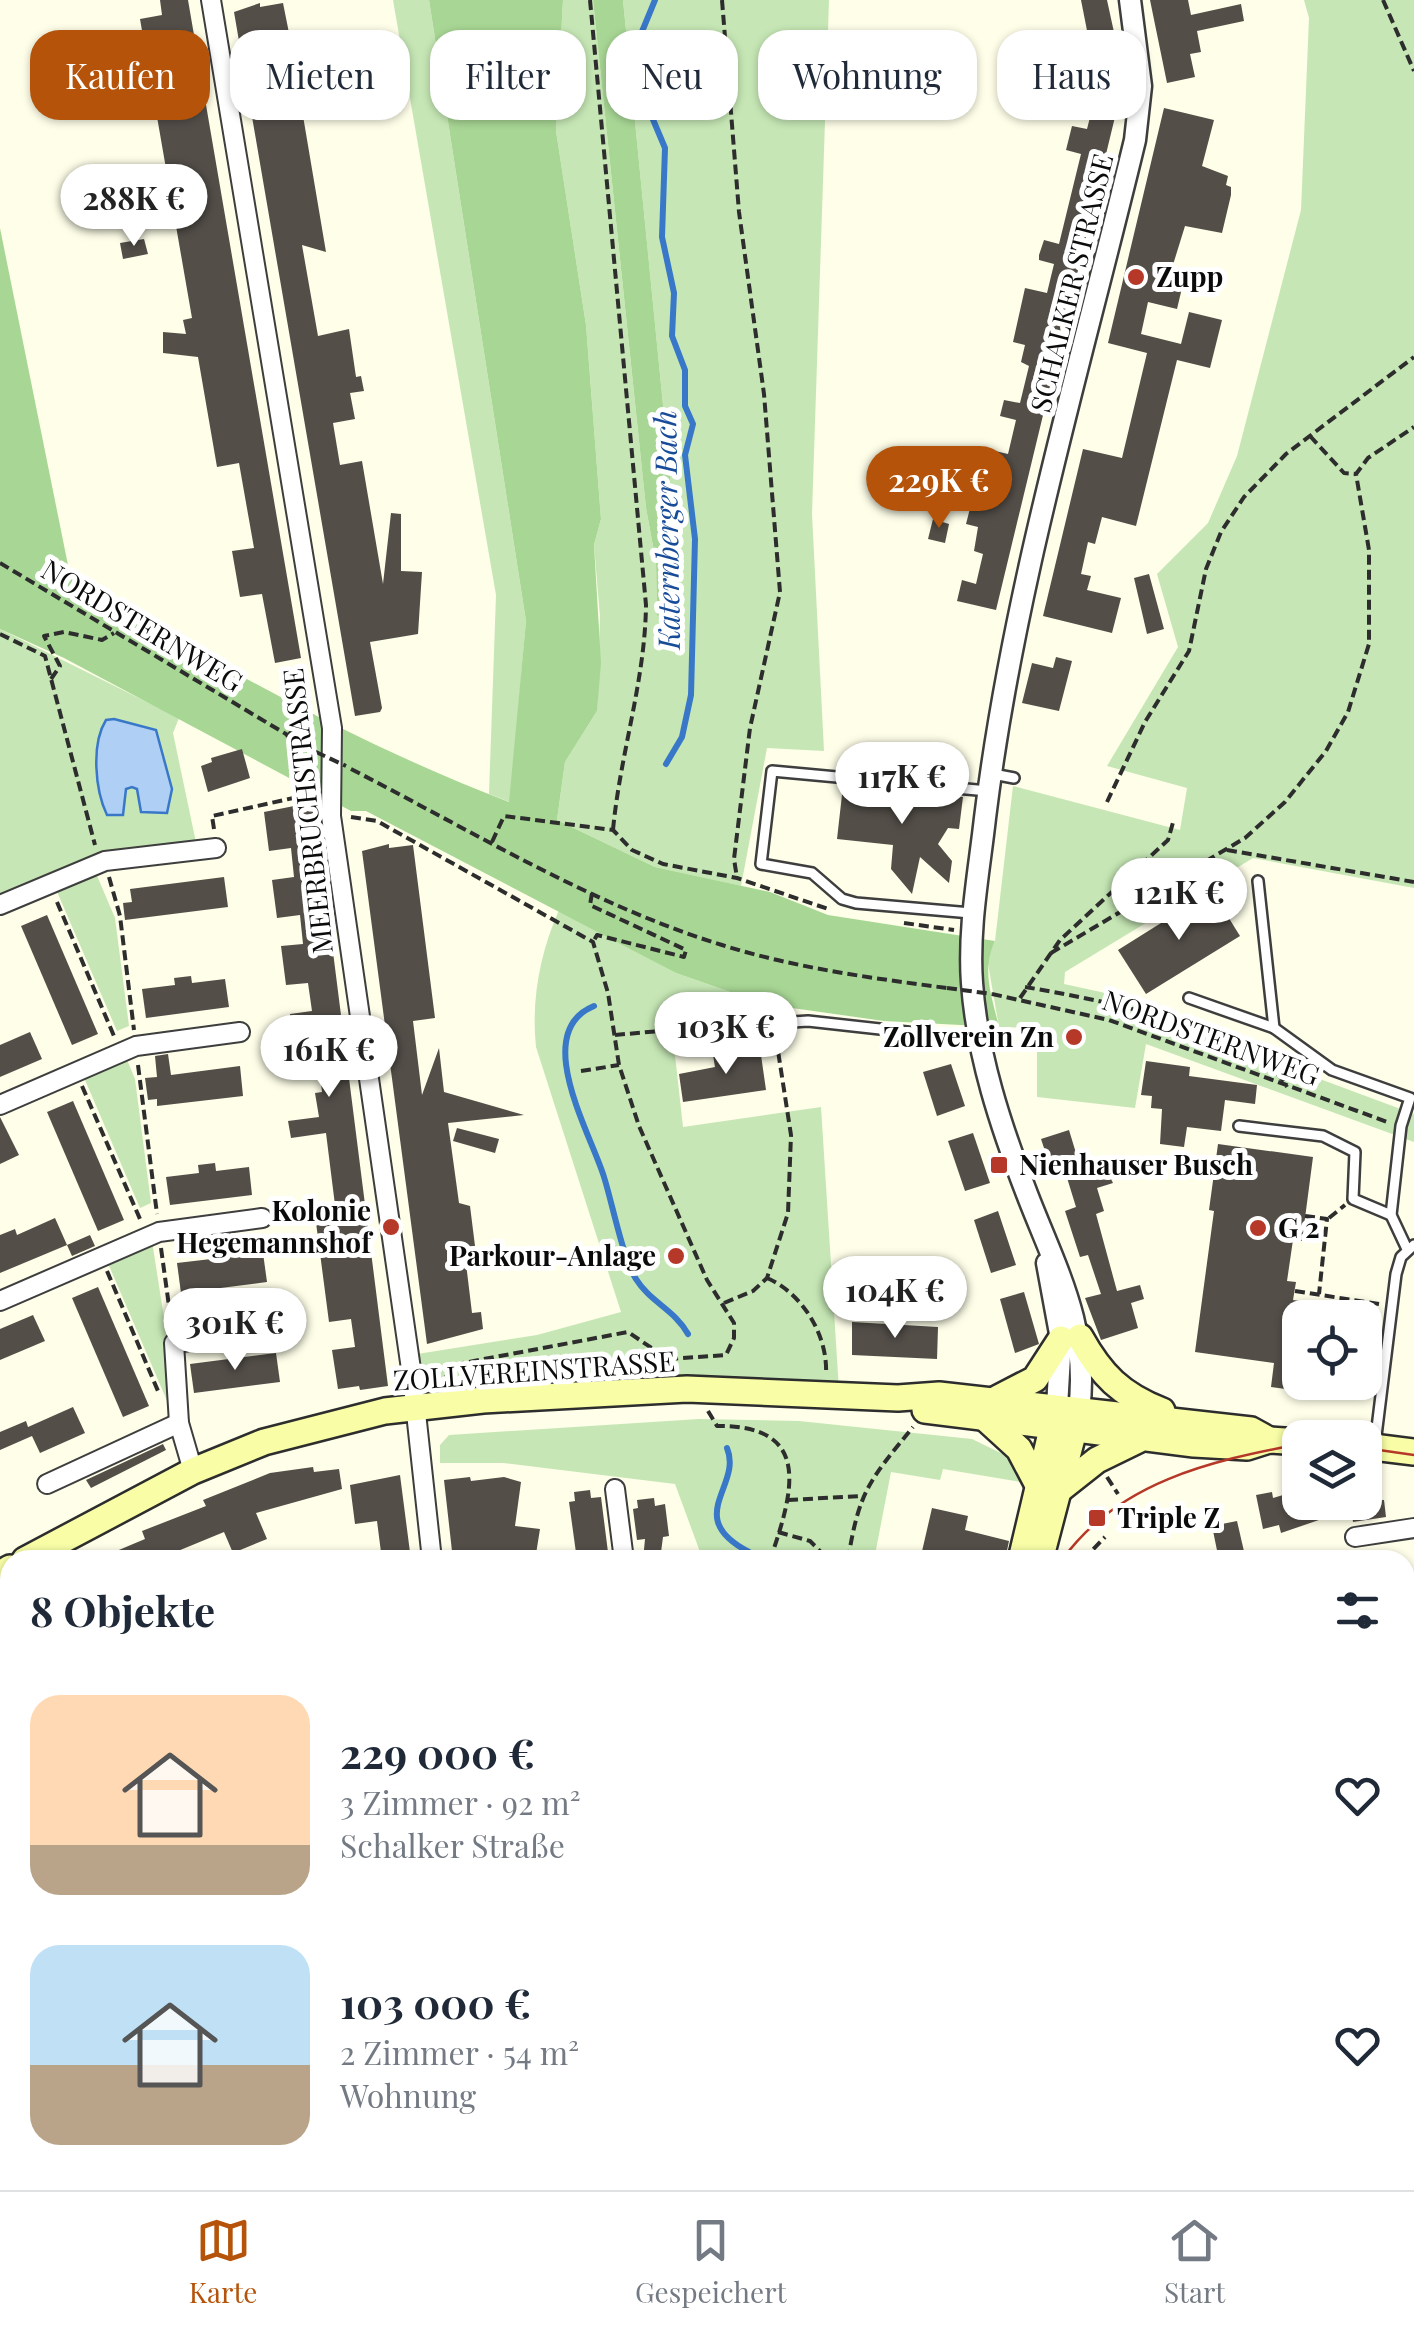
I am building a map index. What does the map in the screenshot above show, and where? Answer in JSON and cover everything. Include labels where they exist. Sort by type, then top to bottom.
[{"type":"main road","points":[[1041,1550],[1048,1488],[989,1409],[1036,1379],[1070,1338],[1120,1392],[1194,1423]]},
{"type":"main road","name":"ZOLLVEREINSTRASSE","points":[[44,1550],[193,1471],[264,1442],[427,1405],[708,1389],[898,1398],[939,1395],[989,1409]]},
{"type":"main road","name":"ZOLLVEREINSTRASSE","points":[[898,1398],[922,1410],[989,1409],[1066,1418]]},
{"type":"main road","points":[[1066,1418],[1194,1423],[1251,1430],[1268,1440]]},
{"type":"main road","points":[[1066,1418],[1140,1439],[1248,1448],[1268,1440],[1282,1441]]},
{"type":"main road","points":[[1025,1550],[1048,1488],[1066,1418]]},
{"type":"main road","points":[[1048,1488],[1140,1439]]},
{"type":"main road","points":[[1382,1448],[1414,1452]]},
{"type":"street","name":"MEERBRUCHSTRASSE","points":[[211,0],[332,728],[331,816],[427,1405],[432,1550]]},
{"type":"street","name":"SCHALKER STRASSE","points":[[1066,1418],[1068,1289],[1038,1222],[979,1040],[971,977],[989,782],[1008,664],[1136,140],[1141,86],[1130,0]]},
{"type":"street","points":[[0,905],[102,862],[216,848]]},
{"type":"street","points":[[0,1105],[129,1050],[240,1032]]},
{"type":"street","points":[[0,1302],[153,1234],[262,1218]]},
{"type":"street","points":[[193,1471],[179,1423],[174,1342],[271,1331]]},
{"type":"street","points":[[47,1484],[179,1423]]},
{"type":"street","points":[[615,1489],[623,1550]]},
{"type":"street","points":[[1355,1537],[1414,1528]]},
{"type":"lane","points":[[974,914],[856,903],[842,898],[812,873],[762,864],[772,772],[989,782],[1014,778]]},
{"type":"lane","points":[[1258,881],[1274,1028]]},
{"type":"lane","points":[[1189,998],[1274,1028],[1332,1070],[1412,1095],[1400,1126],[1391,1216]]},
{"type":"lane","points":[[674,1030],[808,1021],[979,1040]]},
{"type":"lane","points":[[1239,1126],[1323,1136],[1356,1152],[1353,1200],[1391,1216],[1411,1247],[1396,1274],[1374,1420]]},
{"type":"path","points":[[590,0],[646,605],[644,662],[620,762],[612,830]]},
{"type":"path","points":[[492,842],[504,816],[612,830],[632,850],[662,864],[737,878],[734,859],[750,728],[780,592],[764,394],[739,212],[722,0]]},
{"type":"path","points":[[1384,0],[1414,71]]},
{"type":"path","points":[[1107,802],[1146,722],[1188,651],[1206,568],[1221,532],[1244,497],[1310,436],[1414,357]]},
{"type":"path","points":[[1051,954],[1227,850],[1264,822],[1314,770],[1339,731],[1362,676],[1369,644],[1372,588],[1356,474],[1368,458],[1414,428]]},
{"type":"path","points":[[1310,436],[1344,474],[1356,474]]},
{"type":"path","name":"NORDSTERNWEG","points":[[0,563],[286,737],[592,893],[675,929],[758,956],[1020,999],[1109,1020],[1400,1126]]},
{"type":"path","points":[[51,679],[58,676],[60,666],[44,636],[64,632],[102,640],[114,632]]},
{"type":"path","points":[[0,634],[44,656],[120,916],[129,1050],[153,1234],[174,1342]]},
{"type":"path","points":[[286,737],[327,699]]},
{"type":"path","points":[[216,848],[212,816],[252,804],[309,796],[329,786]]},
{"type":"path","points":[[331,816],[377,821],[593,942]]},
{"type":"path","points":[[1020,999],[1060,940],[1168,840],[1174,819]]},
{"type":"path","points":[[1227,850],[1414,882]]},
{"type":"path","points":[[49,884],[86,972],[129,1050]]},
{"type":"path","points":[[427,1405],[452,1367],[628,1332],[668,1358],[726,1355],[734,1338],[734,1323],[707,1280],[650,1153],[619,1065],[593,942],[597,934],[684,957],[686,950],[590,905],[592,893]]},
{"type":"path","points":[[1025,987],[1134,1009],[1193,1029],[1266,1059],[1288,1087]]},
{"type":"path","points":[[724,1303],[754,1290],[767,1278],[792,1193],[791,1135],[774,1022]]},
{"type":"path","points":[[615,1035],[674,1030]]},
{"type":"path","points":[[581,1071],[619,1065]]},
{"type":"path","points":[[78,1072],[114,1160],[153,1234]]},
{"type":"path","points":[[1305,1216],[1327,1219],[1353,1200]]},
{"type":"path","points":[[1319,1294],[1327,1219]]},
{"type":"path","points":[[102,1258],[160,1394]]},
{"type":"path","points":[[767,1278],[788,1287],[812,1320],[827,1361],[826,1393]]},
{"type":"path","points":[[1294,1290],[1392,1306]]},
{"type":"path","points":[[708,1389],[709,1413],[716,1426],[759,1429],[781,1446],[790,1473],[788,1500],[773,1550]]},
{"type":"path","points":[[850,1550],[861,1496],[922,1410]]},
{"type":"path","points":[[788,1500],[861,1496]]},
{"type":"path","points":[[778,1532],[810,1541],[819,1550]]},
{"type":"path","points":[[1093,1550],[1105,1537]]},
{"type":"green space","points":[[393,0],[429,0],[434,30],[430,30],[430,120],[448,120],[526,621],[510,802],[489,794],[496,595],[410,98],[410,30],[398,30]]},
{"type":"green space","points":[[429,0],[563,0],[561,30],[434,30]]},
{"type":"green space","points":[[563,0],[593,0],[646,508],[656,562],[657,614],[682,641],[681,587],[635,120],[738,120],[738,30],[626,30],[623,0],[829,0],[828,30],[758,30],[758,120],[825,120],[812,514],[824,751],[767,748],[741,886],[655,867],[557,820],[565,762],[597,711],[600,617],[594,545],[601,519],[586,325],[556,131],[557,120],[586,120],[586,30],[561,30]]},
{"type":"green space","points":[[593,0],[623,0],[626,30],[606,30],[606,120],[635,120],[681,587],[683,643],[657,615],[656,562],[646,508]]},
{"type":"green space","points":[[1304,0],[1414,0],[1414,888],[1253,858],[1065,972],[1064,984],[1133,999],[1263,1050],[1285,1066],[1414,1114],[1414,1142],[1146,1044],[1135,1108],[1037,1097],[1037,1028],[999,1027],[987,958],[995,941],[1013,786],[1180,830],[1187,788],[1107,766],[1178,647],[1157,574],[1208,523],[1237,456],[1301,210],[1309,18]]},
{"type":"green space","points":[[448,120],[557,120],[586,325],[601,519],[594,545],[601,663],[597,711],[565,762],[557,820],[655,867],[770,892],[828,915],[995,941],[988,973],[999,1027],[884,1021],[778,1006],[676,973],[366,811],[351,811],[64,658],[0,629],[0,228],[70,575],[284,699],[395,754],[509,802],[526,621]]},
{"type":"green space","points":[[0,629],[179,718],[173,733],[198,852],[95,871],[115,918],[129,1026],[117,1031],[55,887],[0,908]]},
{"type":"green space","points":[[559,910],[676,973],[736,994],[735,1023],[672,1028],[683,1127],[821,1107],[839,1390],[416,1405],[411,1355],[537,1335],[621,1312],[536,1047],[538,977]]},
{"type":"green space","points":[[125,1055],[135,1079],[151,1203],[140,1208],[82,1073]]},
{"type":"green space","points":[[152,1241],[174,1382],[175,1401],[168,1403],[107,1261]]},
{"type":"green space","points":[[699,1419],[799,1421],[972,1439],[1009,1457],[1021,1482],[943,1469],[940,1480],[891,1472],[876,1550],[699,1550],[675,1484],[503,1463],[440,1463],[440,1445],[449,1435]]},
{"type":"water","points":[[106,720],[156,730],[172,789],[167,813],[141,812],[137,789],[132,787],[126,789],[123,815],[107,815],[97,780],[97,754],[101,730]]},
{"type":"building","points":[[160,0],[188,0],[193,30],[142,30],[140,19],[162,15]]},
{"type":"building","points":[[1081,0],[1107,0],[1114,30],[1087,30]]},
{"type":"building","points":[[1150,0],[1188,0],[1191,15],[1241,4],[1244,21],[1197,31],[1201,52],[1190,54],[1195,77],[1167,83]]},
{"type":"building","points":[[260,3],[260,7],[283,3],[288,30],[237,30],[234,12]]},
{"type":"building","points":[[1164,108],[1214,120],[1202,166],[1228,176],[1226,185],[1231,187],[1231,195],[1222,233],[1185,226],[1172,268],[1186,271],[1177,309],[1148,302],[1141,334],[1181,344],[1189,312],[1222,320],[1210,368],[1177,360],[1136,526],[1102,517],[1095,544],[1088,542],[1081,574],[1091,576],[1087,590],[1121,598],[1112,633],[1043,616],[1083,449],[1122,458],[1147,353],[1108,343]]},
{"type":"building","points":[[158,120],[209,120],[301,658],[275,663],[262,594],[240,597],[232,551],[254,548],[239,463],[217,467],[198,357],[163,353],[163,332],[186,334],[183,320],[192,318]]},
{"type":"building","points":[[253,120],[304,120],[326,252],[302,245],[318,336],[349,329],[356,377],[361,376],[364,391],[350,393],[355,419],[333,423],[340,465],[362,461],[383,584],[391,513],[401,514],[401,571],[422,572],[418,634],[370,642],[382,708],[380,712],[355,716]]},
{"type":"building","points":[[1089,120],[1114,120],[996,610],[957,601],[962,580],[976,584],[983,554],[974,551],[978,527],[966,524],[977,481],[984,483],[991,450],[1008,454],[1016,420],[1000,416],[1004,400],[1020,403],[1029,366],[1021,362],[1025,345],[1013,342],[1025,288],[1047,293],[1054,264],[1039,260],[1039,255],[1044,240],[1059,244],[1081,154],[1066,150],[1072,126],[1087,129]]},
{"type":"building","points":[[144,239],[148,254],[123,259],[120,243]]},
{"type":"building","points":[[933,519],[949,524],[945,543],[928,539]]},
{"type":"building","points":[[1149,574],[1164,629],[1147,634],[1134,578]]},
{"type":"building","points":[[1056,657],[1072,661],[1059,711],[1022,703],[1032,663],[1053,668]]},
{"type":"building","points":[[242,749],[250,778],[208,792],[201,766],[212,762],[211,758]]},
{"type":"building","points":[[843,786],[963,797],[959,829],[948,828],[938,844],[952,861],[949,883],[920,857],[912,894],[891,869],[893,845],[837,839]]},
{"type":"building","points":[[314,802],[388,1386],[360,1390],[359,1386],[338,1389],[332,1350],[355,1347],[351,1319],[329,1322],[315,1215],[336,1213],[326,1133],[291,1138],[288,1121],[319,1117],[315,1093],[322,1092],[317,1050],[294,1053],[290,1014],[312,1011],[308,983],[286,985],[281,946],[303,944],[300,915],[277,918],[272,880],[294,877],[291,848],[269,851],[264,812]]},
{"type":"building","points":[[389,844],[389,848],[413,845],[435,1018],[413,1021],[422,1095],[439,1048],[444,1092],[524,1115],[448,1123],[459,1203],[470,1206],[475,1246],[464,1247],[472,1313],[481,1312],[483,1329],[427,1344],[362,851]]},
{"type":"building","points":[[224,877],[228,907],[125,920],[123,903],[132,902],[130,889]]},
{"type":"building","points":[[1212,891],[1240,936],[1146,994],[1118,950]]},
{"type":"building","points":[[47,915],[98,1034],[72,1045],[21,926]]},
{"type":"building","points":[[191,976],[192,983],[225,979],[229,1007],[146,1018],[142,989],[175,985],[174,978]]},
{"type":"building","points":[[30,1032],[42,1059],[0,1077],[0,1045]]},
{"type":"building","points":[[760,1048],[766,1090],[683,1102],[679,1074],[715,1067],[713,1055]]},
{"type":"building","points":[[168,1054],[171,1075],[240,1066],[243,1096],[157,1106],[157,1099],[148,1100],[145,1078],[157,1077],[155,1056]]},
{"type":"building","points":[[1146,1061],[1190,1067],[1189,1076],[1257,1085],[1255,1104],[1225,1100],[1221,1131],[1187,1127],[1184,1147],[1160,1144],[1162,1109],[1151,1108],[1152,1096],[1141,1095]]},
{"type":"building","points":[[951,1064],[965,1106],[937,1116],[923,1072]]},
{"type":"building","points":[[73,1101],[124,1220],[98,1231],[47,1112]]},
{"type":"building","points":[[0,1117],[19,1155],[0,1164]]},
{"type":"building","points":[[457,1128],[499,1139],[495,1153],[453,1141]]},
{"type":"building","points":[[1069,1130],[1079,1163],[1100,1157],[1113,1183],[1097,1188],[1104,1211],[1096,1214],[1117,1291],[1140,1285],[1144,1299],[1131,1303],[1138,1328],[1101,1340],[1085,1298],[1101,1294],[1088,1255],[1080,1257],[1065,1211],[1076,1207],[1064,1168],[1052,1172],[1041,1139]]},
{"type":"building","points":[[973,1133],[990,1183],[965,1191],[948,1141]]},
{"type":"building","name":"G 2","points":[[1218,1144],[1313,1157],[1302,1241],[1293,1240],[1287,1281],[1296,1282],[1293,1300],[1282,1300],[1282,1389],[1271,1387],[1274,1363],[1195,1352],[1214,1211],[1209,1210]]},
{"type":"building","points":[[215,1163],[216,1171],[249,1167],[252,1195],[170,1205],[166,1177],[199,1173],[198,1165]]},
{"type":"building","points":[[998,1211],[1016,1265],[991,1273],[974,1220]]},
{"type":"building","points":[[55,1218],[67,1245],[0,1273],[0,1235],[15,1229],[17,1235]]},
{"type":"building","points":[[90,1235],[95,1246],[72,1256],[67,1245]]},
{"type":"building","points":[[263,1253],[267,1282],[181,1293],[177,1263]]},
{"type":"building","points":[[98,1287],[149,1406],[123,1417],[72,1298]]},
{"type":"building","points":[[1024,1292],[1039,1344],[1015,1353],[1000,1299]]},
{"type":"building","points":[[33,1315],[45,1341],[0,1360],[0,1329]]},
{"type":"building","points":[[852,1322],[938,1327],[937,1359],[852,1355]]},
{"type":"building","points":[[276,1353],[280,1382],[194,1393],[190,1364]]},
{"type":"building","points":[[73,1407],[85,1433],[40,1453],[32,1436],[0,1450],[0,1432],[26,1421],[28,1427]]},
{"type":"building","points":[[163,1444],[166,1450],[91,1488],[86,1480]]},
{"type":"building","points":[[313,1467],[314,1472],[339,1469],[342,1489],[256,1513],[267,1539],[240,1550],[232,1550],[224,1532],[180,1550],[119,1550],[145,1539],[142,1531],[206,1506],[203,1500],[270,1473]]},
{"type":"building","points":[[400,1475],[410,1550],[381,1550],[377,1521],[355,1524],[350,1485]]},
{"type":"building","points":[[504,1477],[521,1482],[515,1526],[540,1529],[537,1550],[452,1550],[444,1480]]},
{"type":"building","points":[[590,1490],[591,1498],[601,1497],[608,1550],[576,1550],[569,1502],[575,1501],[574,1492]]},
{"type":"building","points":[[1272,1492],[1273,1498],[1282,1495],[1282,1520],[1319,1520],[1281,1533],[1279,1525],[1263,1529],[1256,1495]]},
{"type":"building","points":[[654,1498],[655,1506],[665,1504],[669,1536],[663,1537],[661,1550],[644,1550],[645,1539],[637,1540],[633,1509],[638,1508],[637,1500]]},
{"type":"building","points":[[932,1508],[968,1516],[965,1530],[1009,1541],[1007,1550],[922,1550]]},
{"type":"building","points":[[1237,1521],[1244,1550],[1217,1550],[1212,1526]]},
{"type":"waterway","name":"Katernberger Bach","points":[[655,0],[641,34],[642,70],[649,110],[665,148],[662,237],[674,293],[672,336],[685,370],[685,406],[693,424],[685,455],[695,539],[691,695],[682,737],[666,764]]},
{"type":"waterway","name":"Katernberger Bach","points":[[594,1006],[576,1019],[567,1038],[570,1085],[604,1177],[631,1270],[648,1294],[688,1334]]},
{"type":"waterway","name":"Katernberger Bach","points":[[727,1448],[730,1462],[717,1514],[729,1539],[746,1550]]},
{"type":"tram line","points":[[1071,1550],[1110,1511],[1168,1479],[1233,1458],[1282,1448]]},
{"type":"tram line","points":[[1382,1450],[1414,1455]]},
{"type":"place","name":"Zupp","points":[[1136,277]]},
{"type":"place","name":"Zollverein Zn","points":[[1074,1037]]},
{"type":"place","name":"Nienhauser Busch","points":[[999,1165]]},
{"type":"place","name":"Kolonie Hegemannshof","points":[[391,1227]]},
{"type":"place","name":"G 2","points":[[1258,1228]]},
{"type":"place","name":"Parkour-Anlage","points":[[676,1256]]},
{"type":"place","name":"Triple Z","points":[[1097,1518]]}]
